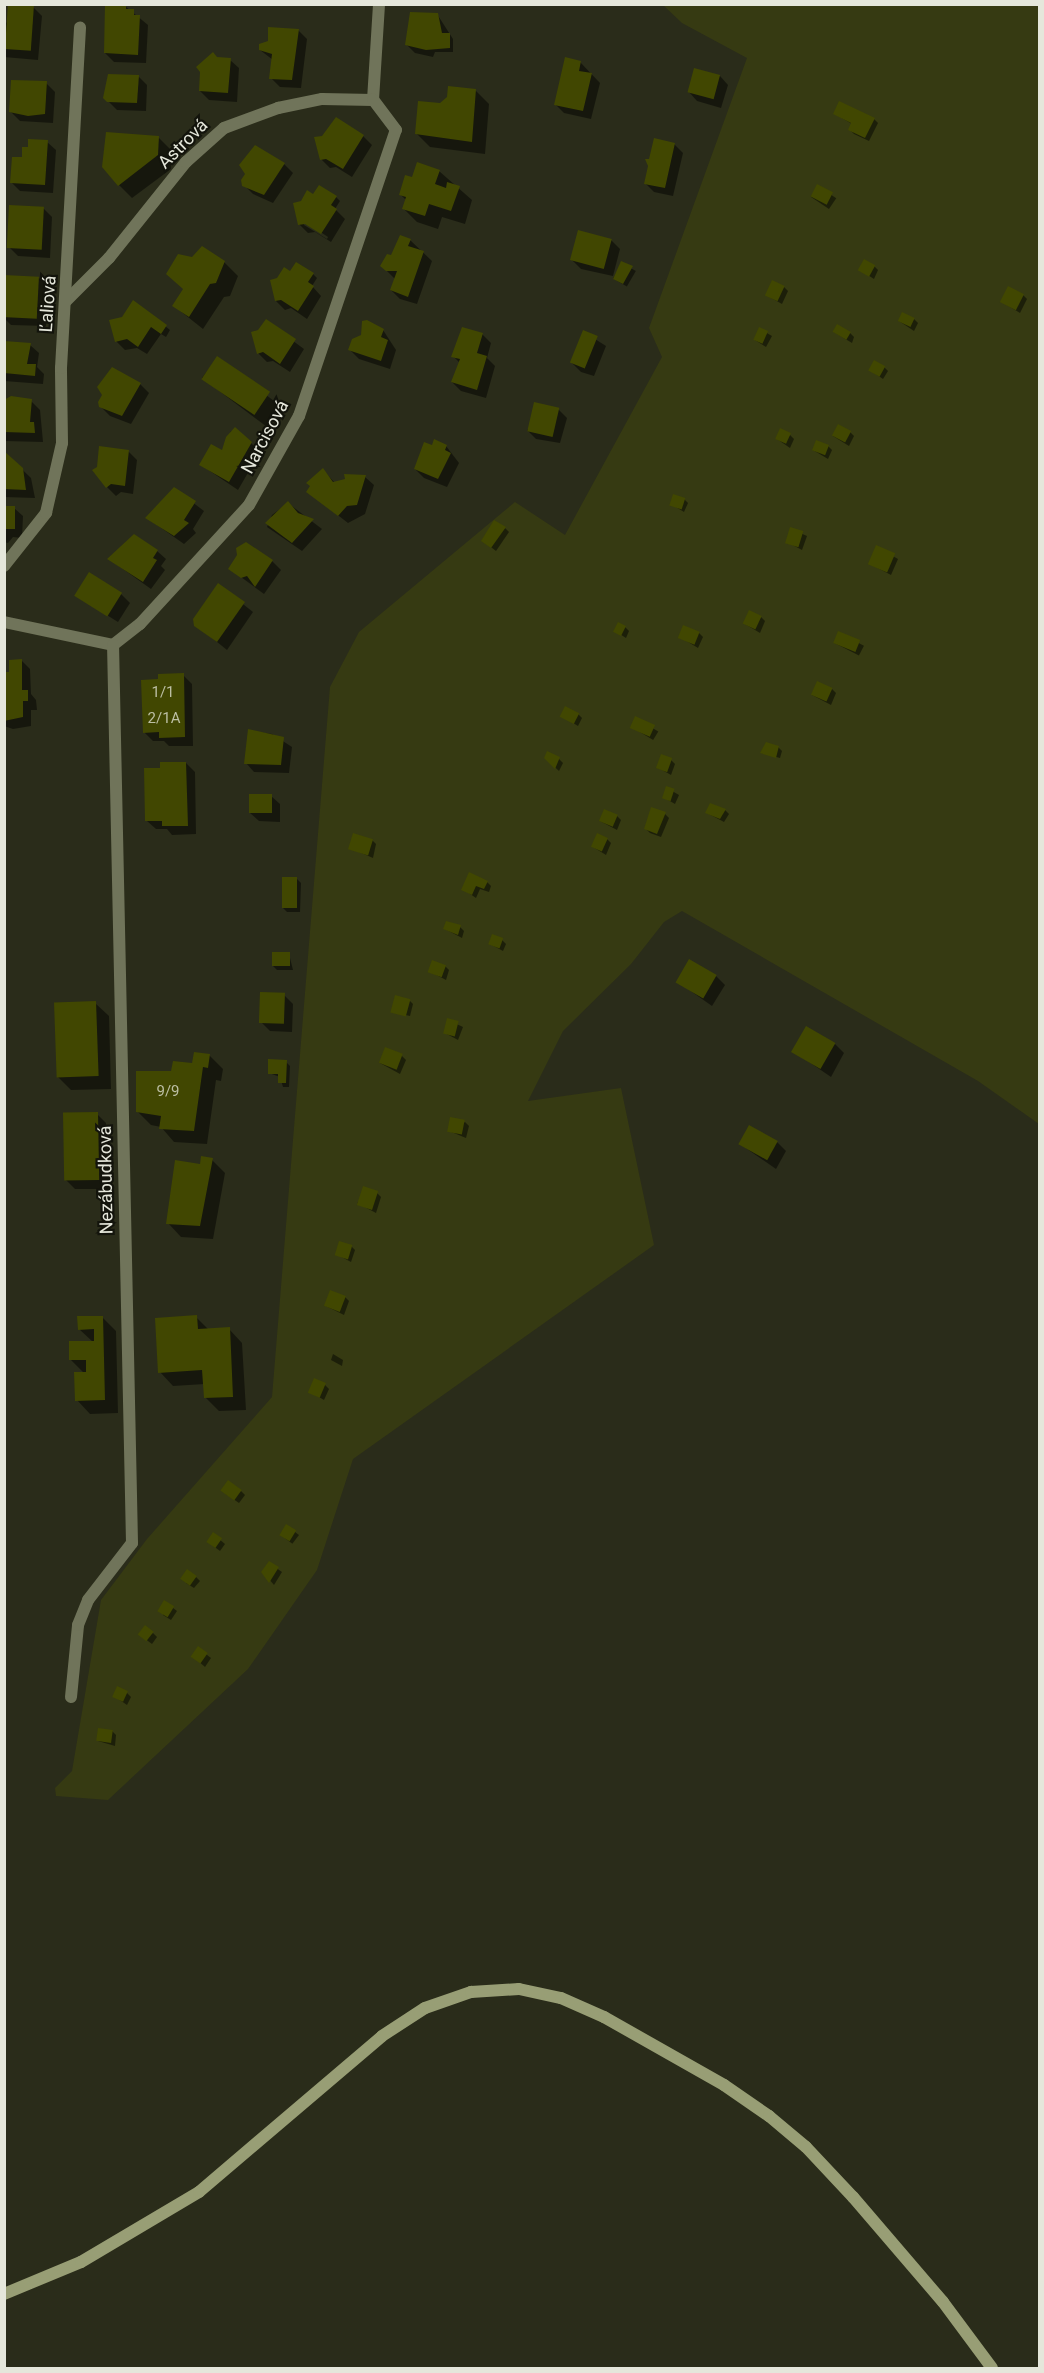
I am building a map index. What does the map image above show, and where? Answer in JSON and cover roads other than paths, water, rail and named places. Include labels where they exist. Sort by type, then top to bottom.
[{"type":"main road","points":[[4,2294],[81,2262],[199,2192],[232,2167],[382,2036],[425,2008],[471,1992],[519,1989],[561,1998],[604,2017],[769,2116],[806,2147],[853,2197],[944,2302],[992,2368]]},
{"type":"street","points":[[373,100],[379,4]]},
{"type":"street","name":"Ľaliová","points":[[4,566],[46,513],[62,443],[66,301],[80,28]]},
{"type":"street","name":"Astrová","points":[[66,301],[109,258],[186,162],[225,128],[278,108],[322,99],[373,100]]},
{"type":"street","name":"Narcisová","points":[[113,645],[140,624],[249,505],[299,416],[396,130],[373,100]]},
{"type":"street","points":[[4,622],[113,645]]},
{"type":"street","name":"Nezábudková","points":[[71,1696],[78,1625],[88,1599],[132,1543],[113,645]]}]
